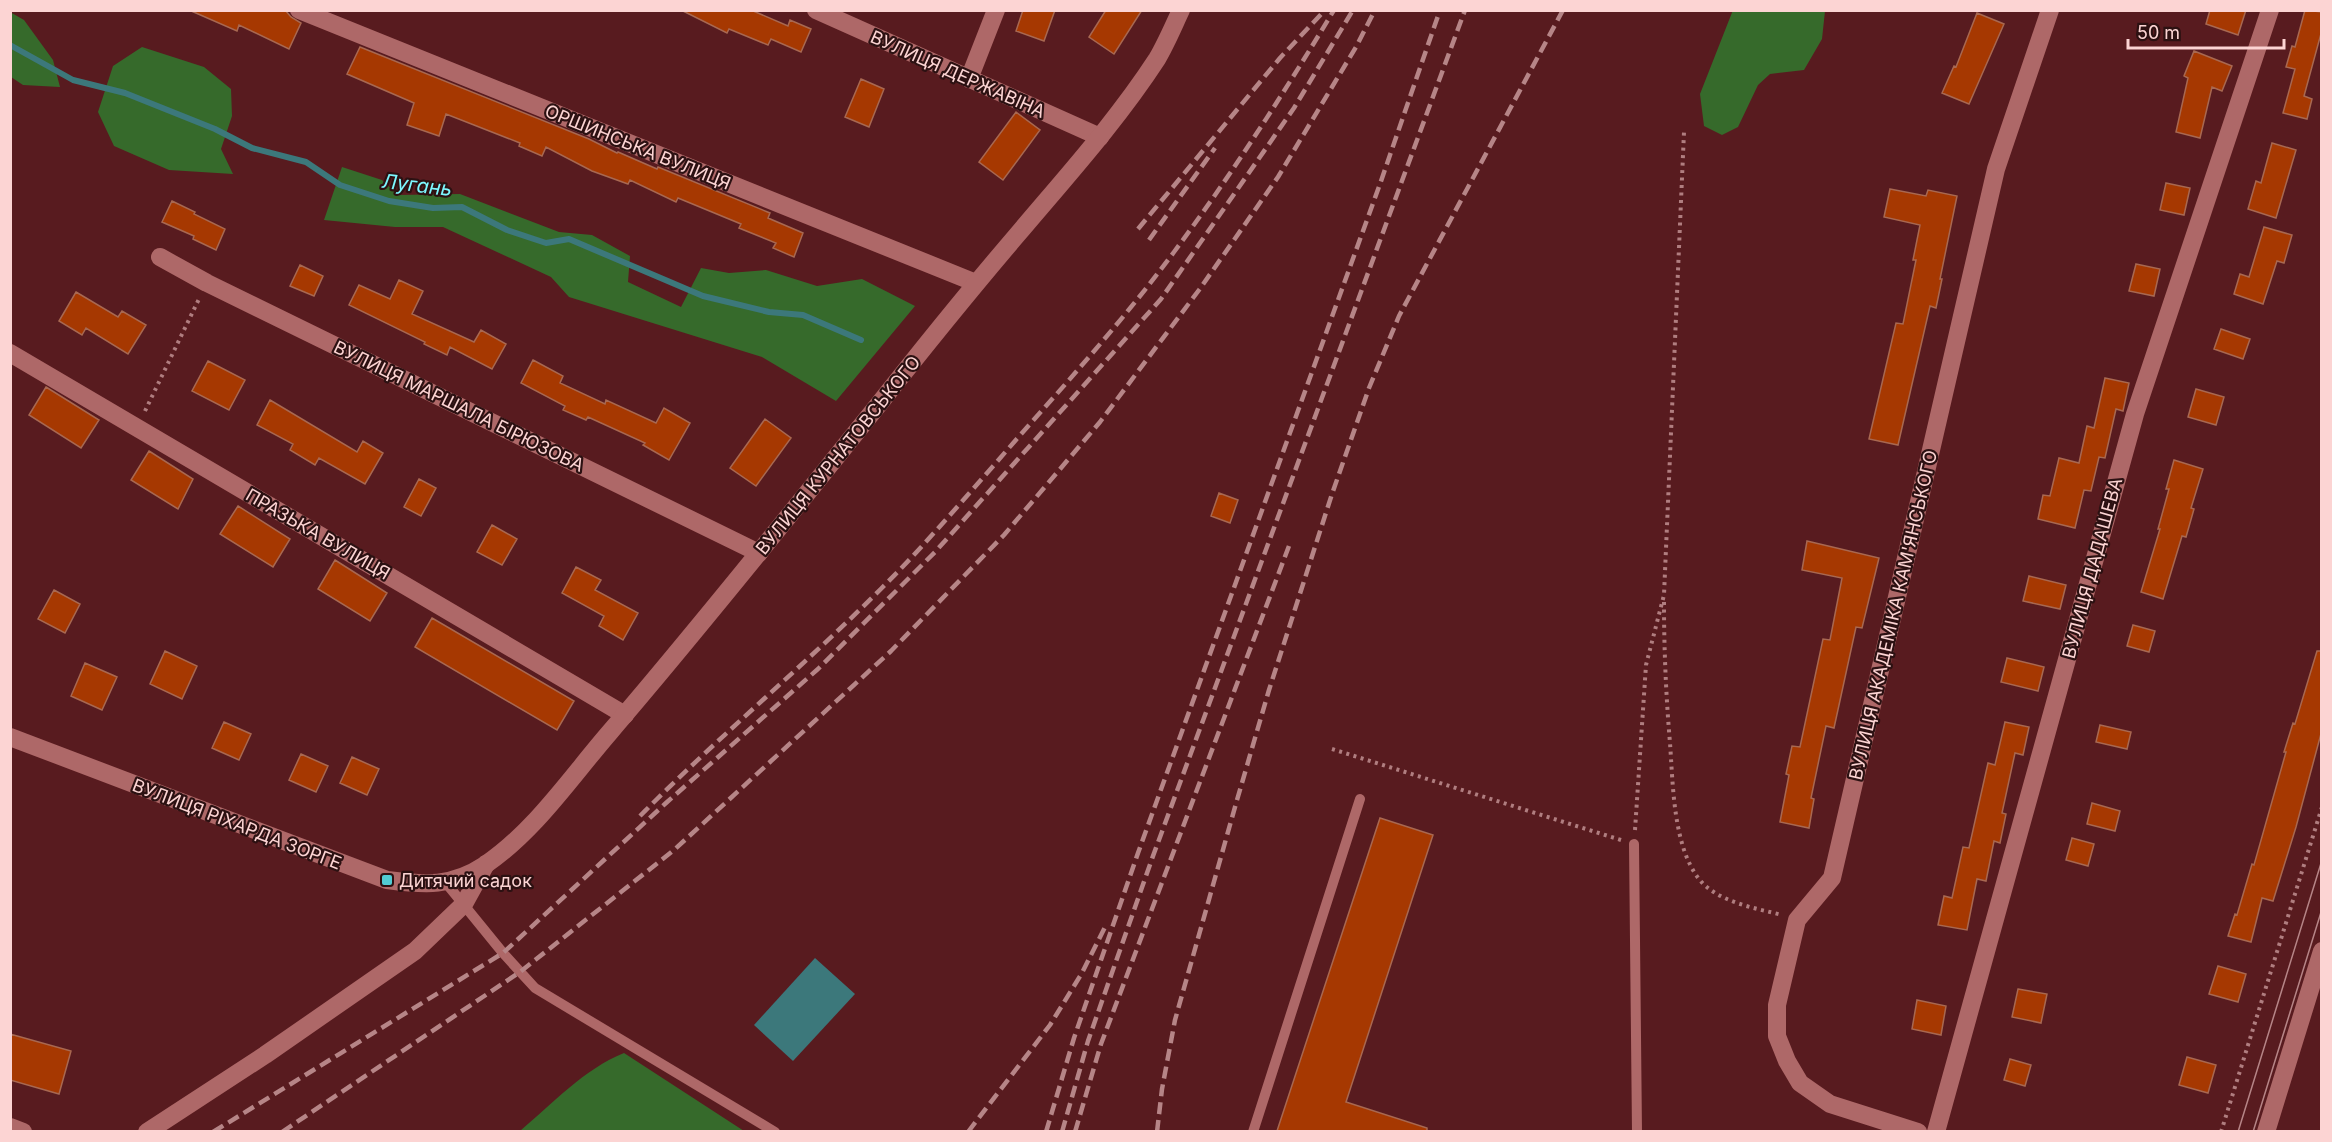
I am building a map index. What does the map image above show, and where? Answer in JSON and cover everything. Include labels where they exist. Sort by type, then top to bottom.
[{"type":"street","name":"ОРШИНСЬКА ВУЛИЦЯ","points":[[300,10],[976,283]]},
{"type":"street","name":"ВУЛИЦЯ ДЕРЖАВІНА","points":[[816,10],[1100,137]]},
{"type":"street","points":[[969,79],[996,10]]},
{"type":"street","name":"ВУЛИЦЯ КУРНАТОВСЬКОГО","points":[[467,876],[508,847],[531,824],[759,553],[976,283],[1100,137],[1158,58],[1181,10]]},
{"type":"street","name":"ВУЛИЦЯ АКАДЕМІКА КАМ'ЯНСЬКОГО","points":[[1918,1131],[1830,1104],[1800,1083],[1787,1061],[1777,1036],[1777,1005],[1797,920],[1832,878],[1996,169],[2050,10]]},
{"type":"street","name":"ВУЛИЦЯ ДАДАШЕВА","points":[[1936,1131],[2135,414],[2270,10]]},
{"type":"street","name":"ВУЛИЦЯ МАРШАЛА БІРЮЗОВА","points":[[160,256],[207,283],[759,553]]},
{"type":"street","name":"ПРАЗЬКА ВУЛИЦЯ","points":[[10,353],[625,715]]},
{"type":"street","name":"ВУЛИЦЯ РІХАРДА ЗОРГЕ","points":[[16,741],[387,880],[424,885],[446,883],[467,876]]},
{"type":"street","points":[[147,1131],[265,1055],[415,951],[464,904],[486,864]]},
{"type":"street","points":[[2266,1131],[2322,951]]},
{"type":"street","points":[[10,1127],[23,1131]]},
{"type":"lane","points":[[1253,1131],[1360,799]]},
{"type":"lane","points":[[1634,844],[1637,1131]]},
{"type":"lane","points":[[446,883],[535,988],[775,1131]]},
{"type":"path","points":[[1684,132],[1664,595],[1664,667],[1675,816],[1688,858],[1699,879],[1714,893],[1797,920]]},
{"type":"path","points":[[137,428],[207,283]]},
{"type":"path","points":[[1332,749],[1634,844],[1646,665],[1664,595]]},
{"type":"path","points":[[2221,1131],[2322,807]]},
{"type":"green space","points":[[1733,10],[1825,11],[1822,39],[1804,70],[1770,74],[1758,85],[1738,127],[1722,135],[1704,126],[1700,94]]},
{"type":"green space","points":[[10,12],[24,20],[53,60],[60,87],[23,85],[11,77]]},
{"type":"green space","points":[[142,47],[204,67],[231,89],[232,116],[221,149],[233,174],[169,170],[114,146],[98,112],[113,66]]},
{"type":"green space","points":[[342,167],[382,180],[398,195],[460,194],[559,232],[592,235],[630,256],[628,282],[681,307],[701,268],[729,273],[766,270],[817,286],[862,279],[915,306],[836,401],[762,357],[569,297],[551,277],[443,227],[395,227],[324,220]]},
{"type":"green space","points":[[624,1053],[744,1131],[520,1131],[595,1068]]},
{"type":"water","points":[[815,958],[855,994],[793,1061],[754,1025]]},
{"type":"building","points":[[189,10],[285,10],[301,23],[289,49],[239,25],[237,31]]},
{"type":"building","points":[[681,10],[751,10],[788,26],[790,20],[811,29],[801,52],[771,39],[768,45],[729,29],[727,33]]},
{"type":"building","points":[[1023,10],[1055,10],[1044,41],[1016,31]]},
{"type":"building","points":[[1106,10],[1142,10],[1114,54],[1089,37]]},
{"type":"building","points":[[2210,10],[2246,10],[2238,35],[2206,24]]},
{"type":"building","points":[[2305,10],[2322,12],[2322,30],[2304,96],[2312,99],[2307,119],[2283,113],[2295,69],[2286,67],[2292,46],[2295,47]]},
{"type":"building","points":[[1977,13],[2004,24],[1969,104],[1942,93],[1954,66],[1956,67]]},
{"type":"building","points":[[360,47],[589,139],[617,153],[657,169],[658,167],[770,213],[768,218],[803,233],[794,257],[773,248],[776,243],[739,228],[741,224],[678,198],[676,202],[630,180],[628,184],[592,171],[546,147],[542,156],[519,146],[520,143],[446,114],[439,136],[407,125],[414,103],[347,74]]},
{"type":"building","points":[[2194,51],[2232,66],[2222,91],[2212,87],[2200,138],[2176,132],[2188,78],[2184,76]]},
{"type":"building","points":[[861,79],[884,89],[869,127],[845,117]]},
{"type":"building","points":[[1016,112],[1040,130],[1003,180],[979,162]]},
{"type":"building","points":[[2272,143],[2296,150],[2276,218],[2248,209],[2256,181],[2261,183]]},
{"type":"building","points":[[2166,183],[2190,188],[2184,215],[2160,210]]},
{"type":"building","points":[[1890,189],[1926,196],[1928,190],[1957,196],[1936,308],[1930,306],[1898,445],[1869,439],[1896,323],[1903,324],[1916,260],[1913,260],[1920,225],[1884,217]]},
{"type":"building","points":[[172,201],[225,229],[216,250],[193,239],[194,236],[162,222]]},
{"type":"building","points":[[2264,227],[2292,235],[2284,263],[2277,261],[2263,304],[2234,294],[2240,274],[2249,277]]},
{"type":"building","points":[[2136,264],[2160,269],[2154,296],[2129,291]]},
{"type":"building","points":[[300,265],[323,276],[314,296],[290,286]]},
{"type":"building","points":[[399,280],[423,291],[412,314],[474,342],[481,330],[506,344],[492,369],[450,347],[447,355],[349,305],[359,285],[390,299]]},
{"type":"building","points":[[76,292],[118,317],[122,311],[146,325],[128,354],[86,328],[82,335],[59,321]]},
{"type":"building","points":[[2221,329],[2250,339],[2243,359],[2214,349]]},
{"type":"building","points":[[533,360],[563,376],[560,383],[605,404],[606,400],[656,423],[664,408],[690,423],[669,460],[643,445],[645,443],[588,417],[586,420],[563,410],[565,406],[521,383]]},
{"type":"building","points":[[208,361],[245,380],[229,410],[192,391]]},
{"type":"building","points":[[2105,378],[2129,383],[2123,411],[2116,409],[2105,458],[2099,457],[2091,491],[2084,490],[2075,528],[2038,519],[2043,495],[2050,496],[2059,458],[2079,463],[2087,426],[2094,428]]},
{"type":"building","points":[[46,387],[99,420],[81,448],[29,415]]},
{"type":"building","points":[[2196,389],[2224,397],[2216,425],[2188,417]]},
{"type":"building","points":[[270,400],[357,452],[363,441],[383,453],[365,484],[319,458],[315,465],[290,450],[293,444],[257,425]]},
{"type":"building","points":[[765,419],[791,438],[756,486],[730,468]]},
{"type":"building","points":[[149,451],[193,479],[178,509],[131,480]]},
{"type":"building","points":[[2174,460],[2203,469],[2191,508],[2194,509],[2186,537],[2182,536],[2163,599],[2141,592],[2160,529],[2158,529],[2169,489],[2166,489]]},
{"type":"building","points":[[419,479],[436,488],[421,516],[404,507]]},
{"type":"building","points":[[1219,493],[1238,500],[1230,523],[1211,516]]},
{"type":"building","points":[[238,506],[290,539],[273,567],[220,534]]},
{"type":"building","points":[[492,525],[517,539],[502,565],[477,552]]},
{"type":"building","points":[[1807,541],[1879,558],[1862,628],[1856,627],[1834,728],[1826,726],[1811,798],[1814,799],[1809,828],[1780,822],[1789,775],[1786,774],[1792,746],[1800,747],[1823,639],[1830,640],[1842,578],[1802,570]]},
{"type":"building","points":[[335,560],[387,593],[370,621],[318,589]]},
{"type":"building","points":[[576,567],[601,580],[595,590],[638,613],[623,640],[599,626],[604,616],[562,593]]},
{"type":"building","points":[[2029,576],[2066,585],[2060,609],[2023,601]]},
{"type":"building","points":[[54,590],[80,604],[65,633],[38,619]]},
{"type":"building","points":[[432,618],[574,701],[557,730],[415,647]]},
{"type":"building","points":[[2133,625],[2155,631],[2149,652],[2127,646]]},
{"type":"building","points":[[165,651],[197,666],[182,699],[150,684]]},
{"type":"building","points":[[2317,651],[2322,651],[2322,730],[2273,901],[2262,898],[2251,942],[2228,936],[2235,914],[2237,915],[2252,864],[2254,865],[2286,752],[2284,752]]},
{"type":"building","points":[[2007,658],[2044,667],[2038,691],[2001,682]]},
{"type":"building","points":[[85,663],[117,677],[102,710],[71,696]]},
{"type":"building","points":[[224,722],[251,734],[239,760],[212,748]]},
{"type":"building","points":[[2005,722],[2029,727],[2023,755],[2015,753],[2002,813],[2006,814],[2000,843],[1994,841],[1986,881],[1977,879],[1967,930],[1938,925],[1944,896],[1952,898],[1963,847],[1969,848],[1988,763],[1995,765]]},
{"type":"building","points":[[2100,725],[2131,732],[2127,749],[2096,742]]},
{"type":"building","points":[[301,754],[328,766],[316,792],[289,780]]},
{"type":"building","points":[[352,757],[379,769],[367,795],[340,783]]},
{"type":"building","points":[[2092,803],[2120,811],[2115,831],[2087,824]]},
{"type":"building","points":[[1380,818],[1433,835],[1346,1102],[1427,1128],[1427,1131],[1277,1131]]},
{"type":"building","points":[[2072,838],[2094,844],[2088,866],[2066,860]]},
{"type":"building","points":[[2218,966],[2246,974],[2238,1002],[2209,994]]},
{"type":"building","points":[[2018,989],[2047,994],[2041,1023],[2012,1017]]},
{"type":"building","points":[[1917,1000],[1946,1006],[1941,1035],[1912,1029]]},
{"type":"building","points":[[10,1034],[71,1051],[59,1094],[10,1080]]},
{"type":"building","points":[[2187,1057],[2216,1065],[2208,1093],[2179,1085]]},
{"type":"building","points":[[2010,1059],[2031,1065],[2025,1086],[2004,1080]]},
{"type":"waterway","name":"Лугань","points":[[10,45],[73,80],[125,93],[215,129],[252,148],[306,162],[340,185],[389,201],[433,208],[462,207],[507,230],[546,243],[569,239],[703,296],[769,312],[803,315],[861,340]]},
{"type":"tram line","points":[[2238,1132],[2322,860]]},
{"type":"tram line","points":[[2253,1132],[2322,909]]},
{"type":"railway","points":[[1138,229],[1280,58],[1325,10]]},
{"type":"railway","points":[[640,816],[879,591],[912,557],[1097,348],[1155,277],[1216,193],[1277,102],[1334,10]]},
{"type":"railway","points":[[213,1132],[503,953],[666,803],[818,669],[935,552],[1161,299],[1294,108],[1353,10]]},
{"type":"railway","points":[[282,1132],[520,972],[674,850],[891,651],[1004,535],[1100,422],[1199,290],[1278,177],[1356,47],[1375,10]]},
{"type":"railway","points":[[1046,1132],[1074,1038],[1138,853],[1380,184],[1440,10]]},
{"type":"railway","points":[[1062,1132],[1088,1041],[1153,856],[1465,10]]},
{"type":"railway","points":[[1157,1132],[1162,1089],[1175,1020],[1237,800],[1269,690],[1332,494],[1369,388],[1399,316],[1563,10]]},
{"type":"railway","points":[[1149,240],[1215,148]]},
{"type":"railway","points":[[1075,1132],[1101,1044],[1289,546]]},
{"type":"railway","points":[[968,1132],[1050,1025],[1082,973],[1105,927]]},
{"type":"place","name":"Дитячий садок","points":[[387,880]]}]
